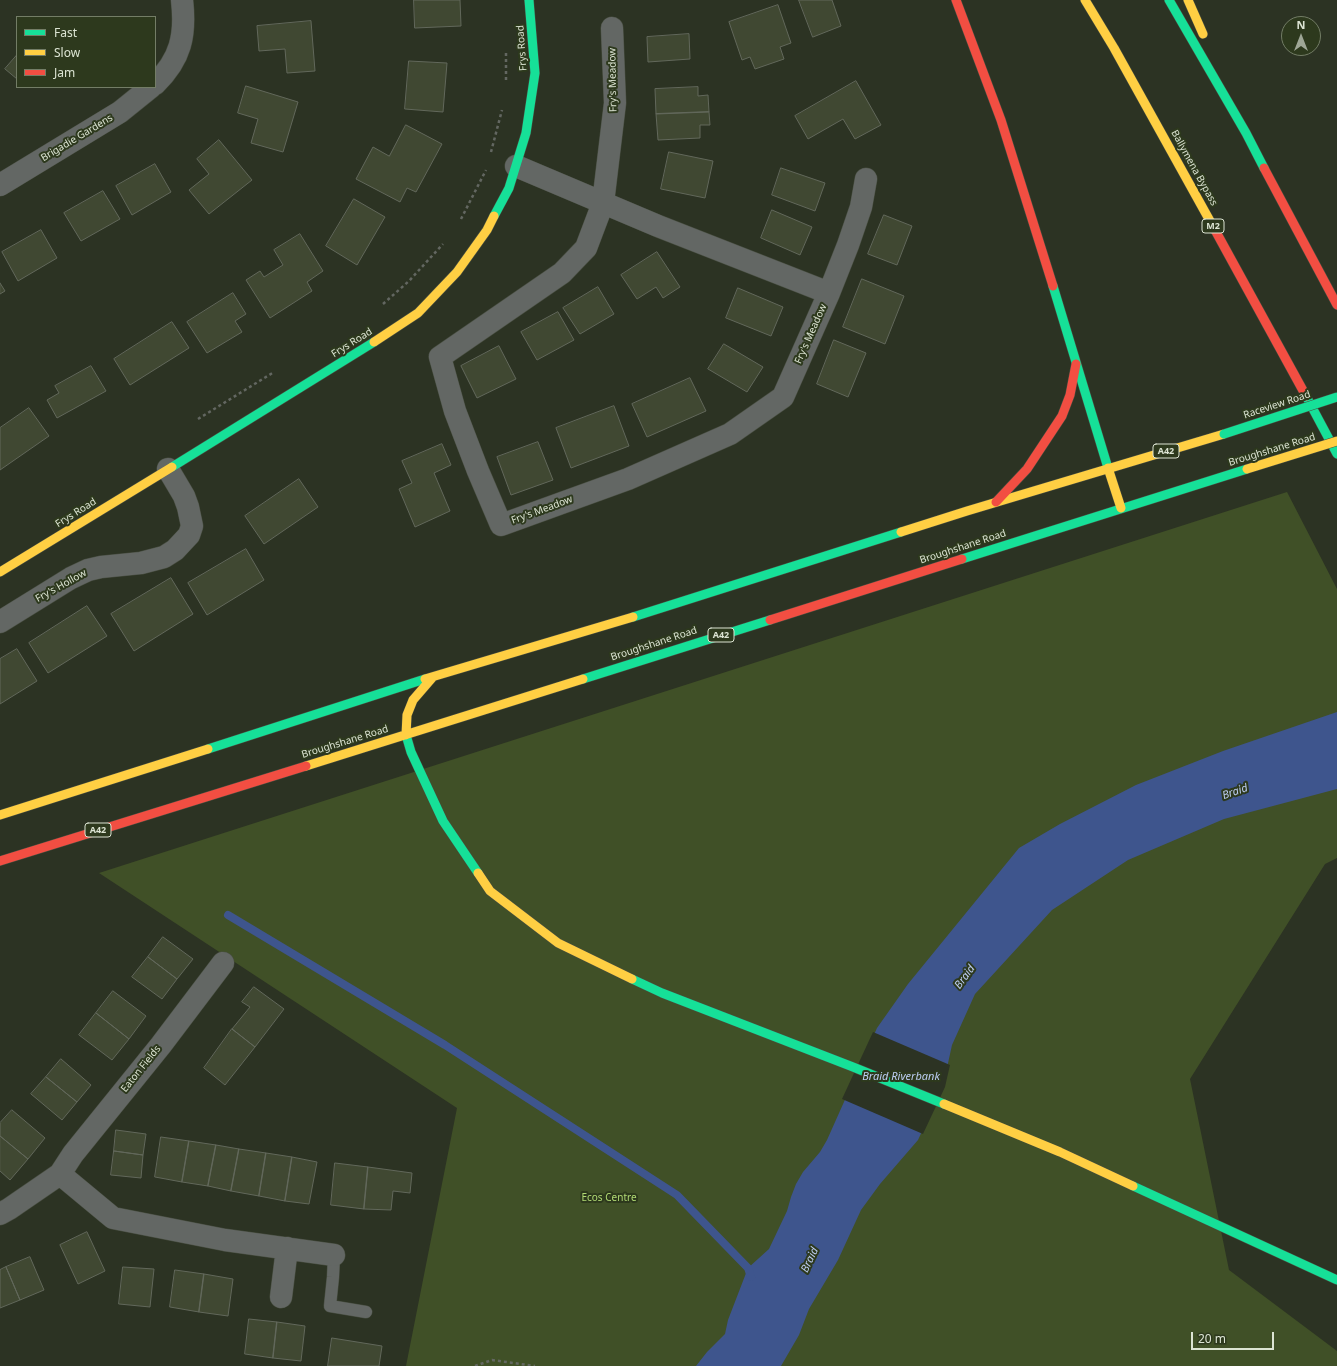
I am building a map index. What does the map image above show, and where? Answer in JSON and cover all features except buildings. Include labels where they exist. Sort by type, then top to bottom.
[{"type":"main road","name":"Frys Road","points":[[0,572],[366,348],[418,313],[457,272],[487,230],[509,188],[526,132],[535,73],[529,0]]},
{"type":"main road","points":[[956,0],[1001,120],[1121,508]]},
{"type":"main road","name":"Ballymena Bypass","points":[[1085,0],[1114,48],[1230,256],[1337,454]]},
{"type":"main road","points":[[1170,0],[1246,133],[1337,305]]},
{"type":"main road","points":[[1188,0],[1206,42]]},
{"type":"main road","points":[[1212,56],[1246,133]]},
{"type":"main road","points":[[996,502],[1027,469],[1062,416],[1070,395],[1076,359]]},
{"type":"main road","name":"Raceview Road","points":[[1108,468],[1224,434],[1337,397]]},
{"type":"main road","name":"Broughshane Road","points":[[0,861],[406,735],[1337,441]]},
{"type":"main road","name":"A42","points":[[0,815],[432,678],[647,613],[1108,468]]},
{"type":"main road","points":[[432,678],[413,700],[407,715],[406,735],[411,752],[443,821],[490,891],[558,942],[662,993],[854,1067],[1060,1152],[1337,1280]]},
{"type":"street","points":[[156,83],[168,70],[178,53],[183,19],[182,0]]},
{"type":"street","name":"Fry's Meadow","points":[[612,28],[615,103],[604,203],[586,248],[562,273],[440,357],[455,411],[501,525],[628,479],[722,438],[783,397],[829,293],[848,245],[862,207],[866,179]]},
{"type":"street","name":"Brigadie Gardens","points":[[0,185],[120,112],[150,88]]},
{"type":"street","name":"Fry's Meadow","points":[[516,166],[829,293]]},
{"type":"street","name":"Fry's Hollow","points":[[0,622],[71,578],[88,570],[101,566],[142,563],[164,557],[175,550],[186,539],[192,526],[186,501],[168,469]]},
{"type":"street","name":"Eaton Fields","points":[[0,1214],[10,1209],[60,1174],[73,1154],[161,1045],[223,963]]},
{"type":"street","points":[[60,1174],[113,1218],[225,1240],[334,1255]]},
{"type":"street","points":[[281,1297],[286,1248]]},
{"type":"lane","points":[[334,1255],[330,1306],[366,1312]]},
{"type":"path","points":[[506,46],[506,84]]},
{"type":"path","points":[[489,159],[502,107]]},
{"type":"path","points":[[458,226],[488,167]]},
{"type":"path","points":[[378,308],[409,281],[444,243]]},
{"type":"path","points":[[194,421],[281,368]]},
{"type":"path","points":[[475,1366],[492,1360],[534,1366]]},
{"type":"green space","name":"Ecos Centre","points":[[1287,492],[1337,589],[1337,858],[1325,864],[1190,1079],[1229,1270],[1337,1351],[1337,1366],[406,1366],[457,1108],[99,873]]},
{"type":"water","name":"Braid Riverbank","points":[[1337,712],[1337,789],[1224,819],[1128,860],[1052,910],[975,994],[952,1045],[943,1086],[918,1140],[880,1184],[861,1210],[838,1260],[809,1309],[799,1335],[781,1366],[696,1366],[707,1352],[725,1334],[728,1320],[748,1268],[769,1249],[787,1211],[796,1184],[827,1140],[877,1028],[908,984],[1019,848],[1060,824],[1136,785],[1223,751]]},
{"type":"pier","points":[[873,1032],[950,1065],[945,1087],[923,1134],[842,1099]]},
{"type":"waterway","points":[[228,915],[445,1045],[677,1195],[748,1268],[751,1277]]},
{"type":"traffic: fast","points":[[494,216],[509,188],[526,133],[535,73],[529,0]]},
{"type":"traffic: fast","points":[[1169,0],[1246,133],[1264,168]]},
{"type":"traffic: fast","points":[[1053,286],[1108,468]]},
{"type":"traffic: fast","points":[[172,467],[374,342]]},
{"type":"traffic: fast","points":[[1306,396],[1337,454]]},
{"type":"traffic: fast","points":[[1224,434],[1337,397]]},
{"type":"traffic: fast","points":[[962,559],[1247,469]]},
{"type":"traffic: fast","points":[[633,617],[901,532]]},
{"type":"traffic: fast","points":[[583,679],[770,620]]},
{"type":"traffic: fast","points":[[208,749],[425,679]]},
{"type":"traffic: fast","points":[[406,735],[411,752],[443,821],[478,873]]},
{"type":"traffic: fast","points":[[632,979],[662,993],[944,1104]]},
{"type":"traffic: fast","points":[[1133,1186],[1337,1280]]},
{"type":"traffic: slow","points":[[1085,0],[1114,48],[1215,230]]},
{"type":"traffic: slow","points":[[1188,0],[1203,34]]},
{"type":"traffic: slow","points":[[374,342],[418,313],[457,272],[487,230],[494,216]]},
{"type":"traffic: slow","points":[[901,532],[1224,434]]},
{"type":"traffic: slow","points":[[1247,469],[1337,441]]},
{"type":"traffic: slow","points":[[0,572],[172,467]]},
{"type":"traffic: slow","points":[[1108,468],[1121,508]]},
{"type":"traffic: slow","points":[[425,679],[633,617]]},
{"type":"traffic: slow","points":[[406,735],[407,715],[413,700],[432,678]]},
{"type":"traffic: slow","points":[[306,766],[583,679]]},
{"type":"traffic: slow","points":[[0,815],[208,749]]},
{"type":"traffic: slow","points":[[478,873],[490,891],[558,943],[632,979]]},
{"type":"traffic: slow","points":[[944,1104],[1060,1152],[1133,1186]]},
{"type":"traffic: jam","points":[[956,0],[1001,120],[1053,286]]},
{"type":"traffic: jam","points":[[1264,168],[1337,305]]},
{"type":"traffic: jam","points":[[1215,230],[1306,396]]},
{"type":"traffic: jam","points":[[996,502],[1027,469],[1062,416],[1070,395],[1076,364]]},
{"type":"traffic: jam","points":[[770,620],[962,559]]},
{"type":"traffic: jam","points":[[0,861],[306,766]]},
{"type":"water label","name":"Braid","points":[[1235,792]]},
{"type":"water label","name":"Braid","points":[[965,977]]},
{"type":"water label","name":"Braid","points":[[810,1260]]}]
